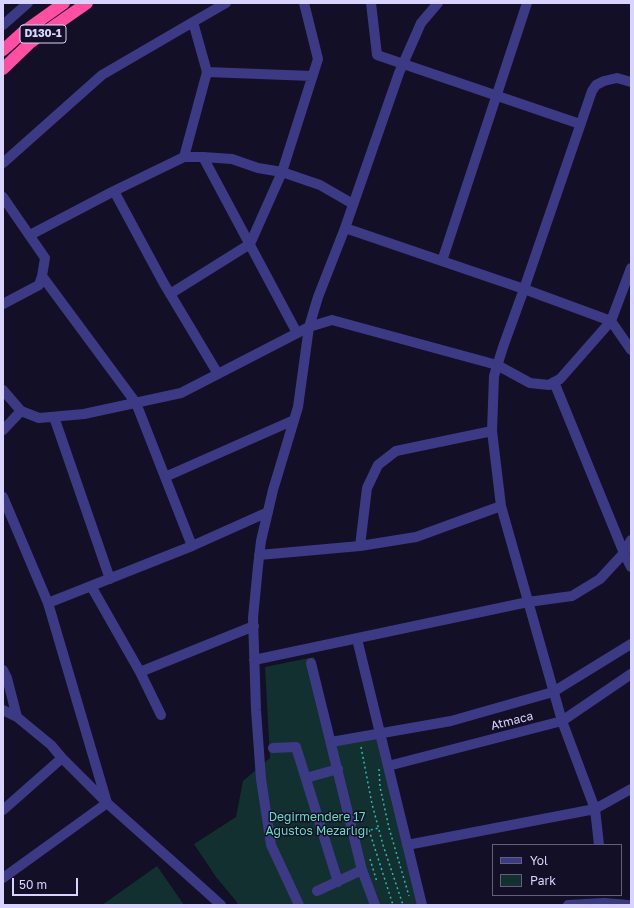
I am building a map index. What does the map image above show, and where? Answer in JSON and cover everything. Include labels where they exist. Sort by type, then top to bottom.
[{"type":"highway","name":"D130-1","points":[[3,50],[22,33],[64,3]]},
{"type":"highway","name":"D130-1","points":[[3,69],[31,42],[87,3]]},
{"type":"street","points":[[3,24],[28,3]]},
{"type":"street","points":[[3,163],[102,75],[226,3]]},
{"type":"street","points":[[170,294],[250,244],[282,172],[318,59],[304,3]]},
{"type":"street","points":[[371,3],[377,55],[580,124]]},
{"type":"street","points":[[299,905],[271,845],[261,779],[256,710],[253,618],[261,541],[273,490],[298,407],[309,327],[318,297],[345,228],[403,64],[421,23],[438,3]]},
{"type":"street","points":[[442,262],[527,3]]},
{"type":"street","points":[[184,157],[207,72],[193,22]]},
{"type":"street","points":[[207,72],[312,76]]},
{"type":"street","points":[[598,844],[595,809],[562,722],[501,506],[492,431],[494,376],[502,347],[524,289],[592,91],[596,85],[604,81],[617,78],[631,82]]},
{"type":"street","points":[[30,235],[114,190],[184,157],[232,159],[258,168],[282,172],[320,186],[353,204]]},
{"type":"street","points":[[203,157],[297,333]]},
{"type":"street","points":[[114,190],[170,294],[218,374]]},
{"type":"street","points":[[3,197],[45,258],[39,285],[3,304]]},
{"type":"street","points":[[345,228],[524,289],[611,321],[631,350]]},
{"type":"street","points":[[3,390],[21,411],[39,418],[84,414],[136,403],[181,393],[309,327],[332,320],[497,365],[530,383],[549,385],[560,379],[611,321],[631,268]]},
{"type":"street","points":[[42,276],[136,403],[192,546]]},
{"type":"street","points":[[554,382],[631,567]]},
{"type":"street","points":[[3,430],[21,411]]},
{"type":"street","points":[[54,417],[110,578]]},
{"type":"street","points":[[165,477],[294,420]]},
{"type":"street","points":[[360,546],[367,488],[378,465],[396,451],[492,431]]},
{"type":"street","points":[[3,497],[48,603],[107,803]]},
{"type":"street","points":[[259,555],[360,546],[416,537],[501,506]]},
{"type":"street","points":[[48,603],[192,546],[268,512]]},
{"type":"street","points":[[254,660],[528,602],[572,596],[600,579],[624,553],[631,540]]},
{"type":"street","points":[[92,586],[140,672],[161,715]]},
{"type":"street","points":[[140,672],[254,626]]},
{"type":"street","points":[[357,639],[378,734],[388,766],[422,905]]},
{"type":"street","points":[[331,742],[451,721],[554,692],[631,644]]},
{"type":"street","points":[[311,663],[362,870],[375,905]]},
{"type":"street","points":[[3,670],[7,678],[8,715],[51,744],[62,758],[107,803],[220,905]]},
{"type":"street","name":"Atmaca","points":[[388,766],[562,722],[631,674]]},
{"type":"street","points":[[273,748],[296,748],[338,882]]},
{"type":"street","points":[[3,810],[62,758]]},
{"type":"street","points":[[306,778],[338,769]]},
{"type":"street","points":[[407,844],[595,809],[631,789]]},
{"type":"street","points":[[3,878],[107,803]]},
{"type":"street","points":[[317,891],[362,870]]},
{"type":"street","points":[[568,905],[604,901],[628,905]]},
{"type":"path","points":[[359,737],[372,804],[383,845],[403,905]]},
{"type":"path","points":[[379,782],[389,828],[410,897]]},
{"type":"path","points":[[354,834],[379,828]]},
{"type":"path","points":[[369,830],[393,905]]},
{"type":"path","points":[[368,854],[378,883]]},
{"type":"green space","name":"Değirmendere 17 Ağustos Mezarlığı","points":[[314,657],[334,738],[379,731],[419,905],[238,905],[216,877],[194,844],[236,817],[243,781],[270,758],[265,667]]},
{"type":"green space","points":[[157,866],[184,905],[102,905]]}]
